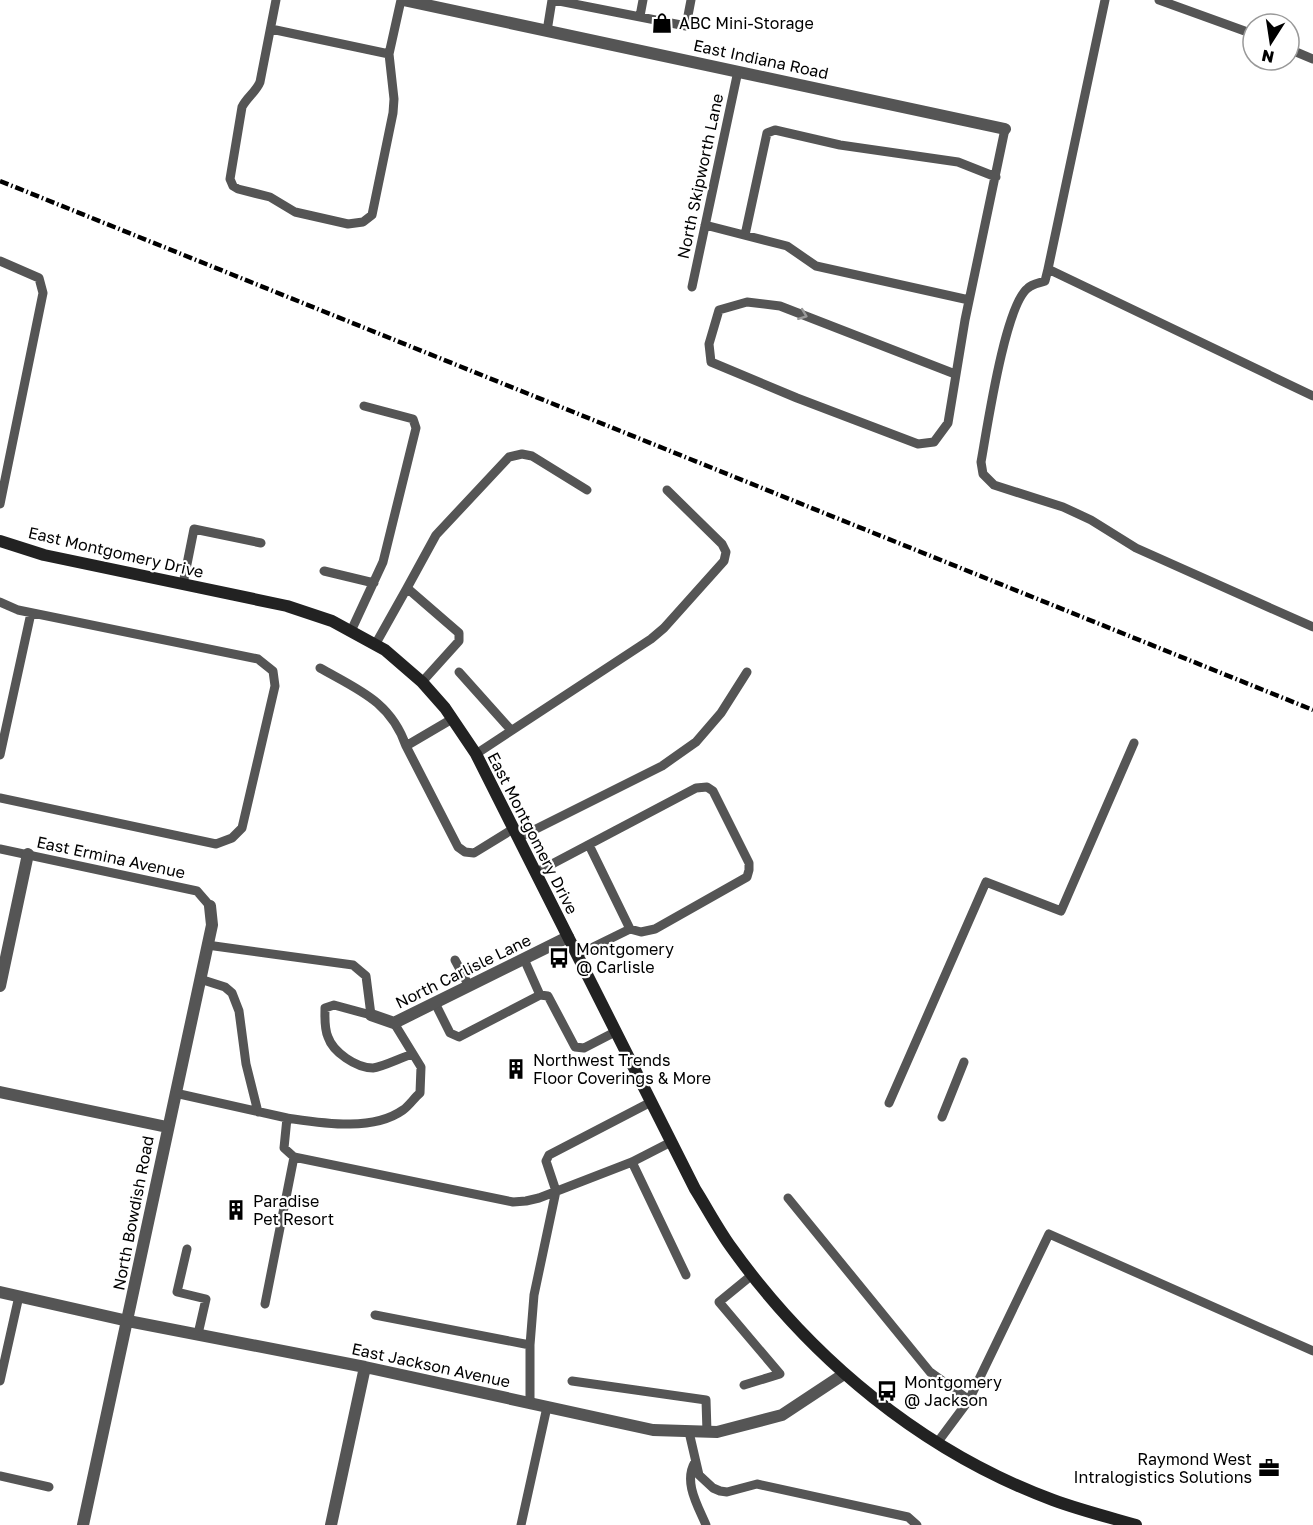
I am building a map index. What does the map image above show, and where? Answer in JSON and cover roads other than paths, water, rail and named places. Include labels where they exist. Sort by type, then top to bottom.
[{"type":"main road","name":"East Montgomery Drive","points":[[0,541],[45,555],[287,606],[332,621],[351,631],[385,650],[422,681],[476,754],[706,1208],[730,1246],[772,1300],[843,1374],[912,1428],[995,1475],[1053,1500],[1136,1525]]},
{"type":"street","name":"East Indiana Road","points":[[408,1],[1005,129]]},
{"type":"street","points":[[0,986],[28,854]]},
{"type":"street","name":"North Bowdish Road","points":[[83,1525],[212,925],[210,906]]},
{"type":"street","name":"North Carlisle Lane","points":[[371,1015],[394,1023],[568,937]]},
{"type":"street","points":[[0,1092],[167,1127]]},
{"type":"street","name":"East Jackson Avenue","points":[[0,1292],[128,1321],[365,1367],[653,1430],[717,1432],[782,1415],[843,1374]]},
{"type":"street","points":[[331,1525],[365,1367]]},
{"type":"lane","points":[[276,0],[260,82],[242,107],[230,179],[232,186],[270,197],[295,212],[348,224],[363,222],[372,215],[393,113],[394,99],[389,54],[408,1]]},
{"type":"lane","points":[[547,30],[553,0],[597,4],[686,26],[691,0]]},
{"type":"lane","points":[[640,16],[643,0]]},
{"type":"lane","points":[[1105,0],[1045,281],[1028,287],[1016,303],[1007,330],[981,462],[983,474],[994,485],[1063,507],[1091,520],[1136,548],[1313,627]]},
{"type":"lane","points":[[1159,0],[1241,30]]},
{"type":"lane","points":[[271,28],[389,54]]},
{"type":"lane","name":"North Skipworth Lane","points":[[692,287],[738,71]]},
{"type":"lane","points":[[955,374],[780,306],[747,302],[719,310],[709,345],[711,362],[796,398],[918,444],[934,442],[948,423],[969,300],[1005,129]]},
{"type":"lane","points":[[746,235],[767,133],[775,130],[840,145],[958,162],[996,177]]},
{"type":"lane","points":[[705,225],[787,246],[816,266],[969,300]]},
{"type":"lane","points":[[0,261],[39,278],[43,293],[3,471],[0,504]]},
{"type":"lane","points":[[1048,269],[1313,396]]},
{"type":"lane","points":[[351,631],[383,562],[416,428],[413,419],[364,406]]},
{"type":"lane","points":[[375,645],[436,535],[509,457],[522,454],[532,456],[587,490]]},
{"type":"lane","points":[[476,754],[651,639],[664,628],[724,561],[726,552],[722,544],[667,490]]},
{"type":"lane","points":[[183,584],[194,529],[261,543]]},
{"type":"lane","points":[[324,571],[374,583]]},
{"type":"lane","points":[[407,588],[459,633],[459,641],[422,681]]},
{"type":"lane","points":[[0,602],[31,613],[258,659],[273,671],[275,686],[242,828],[232,838],[216,844],[0,798]]},
{"type":"lane","points":[[0,755],[31,613]]},
{"type":"lane","points":[[320,668],[359,690],[391,715],[458,847],[465,852],[474,853],[662,766],[696,742],[721,713],[747,672]]},
{"type":"lane","points":[[459,672],[511,730]]},
{"type":"lane","points":[[406,746],[452,719]]},
{"type":"lane","points":[[889,1103],[987,882],[1061,911],[1134,743]]},
{"type":"lane","points":[[535,873],[701,786],[713,791],[749,863],[747,877],[655,929],[641,932],[630,929],[577,956]]},
{"type":"lane","points":[[589,845],[630,929]]},
{"type":"lane","name":"East Ermina Avenue","points":[[0,849],[197,891],[210,906]]},
{"type":"lane","points":[[207,945],[352,965],[366,976],[371,1015],[334,1005],[325,1008],[324,1020],[328,1037],[338,1052],[355,1063],[372,1068],[413,1054]]},
{"type":"lane","points":[[524,959],[540,995]]},
{"type":"lane","points":[[455,960],[469,986]]},
{"type":"lane","points":[[200,979],[225,987],[232,993],[239,1011],[246,1064],[258,1112]]},
{"type":"lane","points":[[435,1003],[450,1033],[459,1037],[540,995],[548,996],[575,1047],[584,1048],[615,1032]]},
{"type":"lane","points":[[175,1093],[287,1118],[337,1125],[378,1121],[403,1110],[420,1093],[421,1067],[394,1023]]},
{"type":"lane","points":[[942,1117],[964,1062]]},
{"type":"lane","points":[[530,1404],[530,1345],[534,1295],[556,1191],[546,1161],[549,1155],[651,1102]]},
{"type":"lane","points":[[287,1118],[284,1148],[294,1157],[513,1202],[526,1201],[556,1191],[632,1162],[671,1142]]},
{"type":"lane","points":[[265,1304],[294,1157]]},
{"type":"lane","points":[[632,1162],[686,1275]]},
{"type":"lane","points":[[788,1198],[930,1372],[969,1400]]},
{"type":"lane","points":[[937,1443],[969,1400],[1049,1234],[1313,1351]]},
{"type":"lane","points":[[187,1249],[177,1292],[206,1299],[198,1334]]},
{"type":"lane","points":[[744,1385],[780,1374],[719,1302],[752,1275]]},
{"type":"lane","points":[[0,1382],[19,1296]]},
{"type":"lane","points":[[375,1315],[530,1345]]},
{"type":"lane","points":[[572,1381],[706,1400],[707,1432]]},
{"type":"lane","points":[[521,1525],[548,1407]]},
{"type":"lane","points":[[689,1432],[699,1475],[713,1488],[720,1491],[735,1491],[758,1484],[908,1517],[917,1525]]},
{"type":"lane","points":[[695,1462],[690,1478],[693,1494],[706,1525]]},
{"type":"lane","points":[[0,1476],[49,1487]]},
{"type":"railway","points":[[0,181],[1313,710]]},
{"type":"place","name":"ABC Mini-Storage","points":[[662,23]]},
{"type":"place","name":"Montgomery @ Carlisle","points":[[559,958]]},
{"type":"place","name":"Northwest Trends Floor Coverings & More","points":[[516,1069]]},
{"type":"place","name":"Paradise Pet Resort","points":[[236,1210]]},
{"type":"place","name":"Montgomery @ Jackson","points":[[887,1391]]},
{"type":"place","name":"Raymond West Intralogistics Solutions","points":[[1269,1468]]}]
